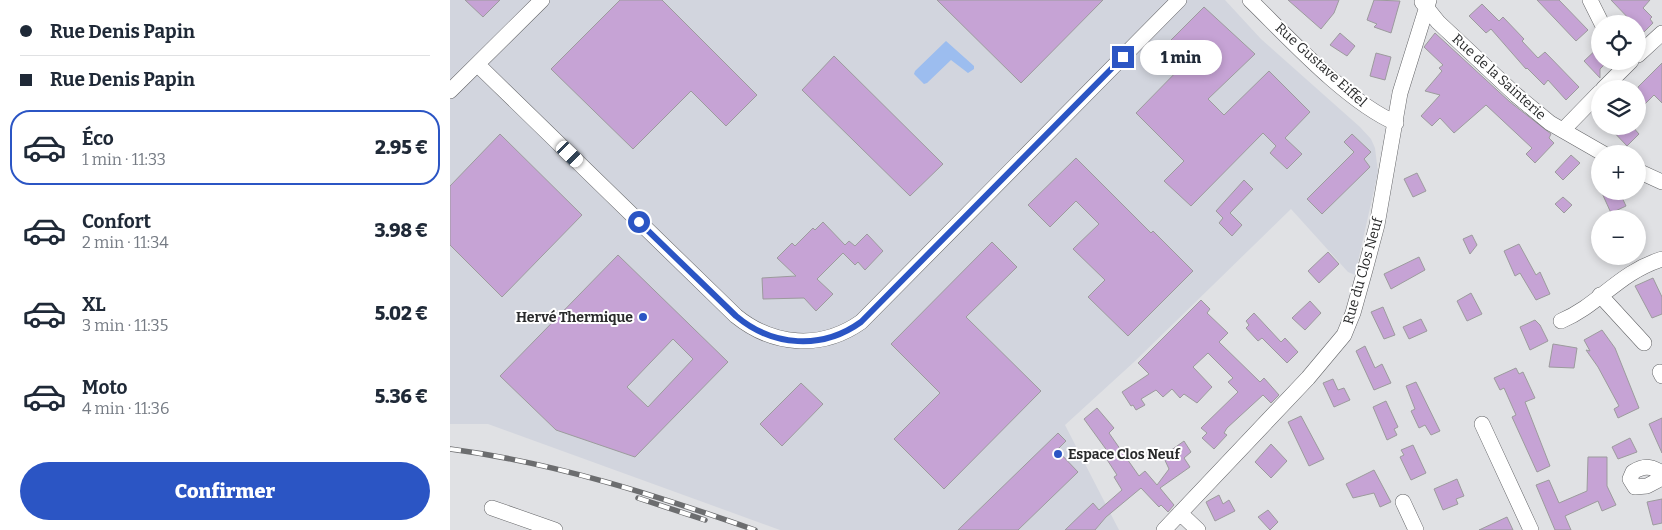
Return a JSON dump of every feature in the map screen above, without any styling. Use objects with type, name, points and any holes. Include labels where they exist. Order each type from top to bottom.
[{"type":"street","points":[[450,91],[542,0]]},
{"type":"street","points":[[478,65],[736,316],[751,327],[771,336],[802,342],[836,335],[861,322],[1179,0]]},
{"type":"street","name":"Rue Gustave Eiffel","points":[[1250,0],[1308,57],[1351,94],[1375,113],[1396,124]]},
{"type":"street","points":[[1590,0],[1598,15]]},
{"type":"street","name":"Rue du Clos Neuf","points":[[1164,530],[1308,378],[1344,335],[1353,313],[1377,225],[1400,94],[1425,2]]},
{"type":"street","name":"Rue de la Sainterie","points":[[1425,2],[1438,22],[1516,95],[1550,122],[1591,146]]},
{"type":"street","points":[[1646,48],[1662,34]]},
{"type":"street","points":[[1612,80],[1622,70]]},
{"type":"street","points":[[1563,130],[1591,101]]},
{"type":"street","points":[[1646,175],[1662,182]]},
{"type":"street","points":[[1561,321],[1574,315],[1628,274],[1662,259]]},
{"type":"street","points":[[1600,295],[1644,343]]},
{"type":"street","points":[[1482,424],[1531,530]]},
{"type":"street","points":[[1662,473],[1648,466],[1642,467],[1633,472],[1630,479],[1635,487],[1641,488],[1662,478]]},
{"type":"street","points":[[1403,502],[1416,530]]},
{"type":"street","points":[[492,508],[555,530]]},
{"type":"street","points":[[1180,513],[1198,530]]},
{"type":"shaded area","points":[[450,0],[1225,0],[1261,39],[1371,139],[1375,148],[1378,172],[1355,275],[1348,272],[1291,209],[1134,362],[1065,425],[1119,530],[780,530],[488,424],[450,424]]},
{"type":"water","points":[[946,41],[974,66],[974,69],[968,73],[951,60],[924,84],[914,74],[915,71]]},
{"type":"building","points":[[465,0],[500,0],[483,17]]},
{"type":"building","points":[[620,0],[662,0],[757,95],[726,126],[691,91],[633,149],[551,69]]},
{"type":"building","points":[[937,0],[1103,0],[1021,83]]},
{"type":"building","points":[[1288,0],[1339,0],[1334,13],[1321,29]]},
{"type":"building","points":[[1374,0],[1400,1],[1391,33],[1374,27],[1377,24],[1367,20]]},
{"type":"building","points":[[1537,0],[1559,0],[1588,30],[1576,41]]},
{"type":"building","points":[[1611,0],[1650,0],[1643,8],[1652,17],[1650,19],[1653,23],[1646,30],[1646,15],[1625,15]]},
{"type":"building","points":[[1482,4],[1499,21],[1503,17],[1524,39],[1522,41],[1538,58],[1545,52],[1579,87],[1566,100],[1548,80],[1544,85],[1526,69],[1491,29],[1486,33],[1469,16]]},
{"type":"building","points":[[1204,7],[1255,54],[1208,99],[1224,115],[1269,71],[1310,112],[1285,138],[1302,154],[1287,169],[1270,153],[1276,146],[1263,133],[1191,206],[1164,181],[1184,161],[1136,113],[1189,59],[1170,41]]},
{"type":"building","points":[[1340,33],[1355,46],[1347,56],[1330,45]]},
{"type":"building","points":[[1435,33],[1510,102],[1551,134],[1549,138],[1554,143],[1535,163],[1526,154],[1532,148],[1486,105],[1454,133],[1440,118],[1432,126],[1421,116],[1440,95],[1425,91],[1442,71],[1439,68],[1443,65],[1424,47]]},
{"type":"building","points":[[1376,53],[1391,57],[1385,80],[1370,76]]},
{"type":"building","points":[[1591,54],[1591,68],[1584,61]]},
{"type":"building","points":[[834,56],[943,164],[910,196],[802,90]]},
{"type":"building","points":[[1662,63],[1662,103],[1654,95],[1646,103],[1645,80]]},
{"type":"building","points":[[1592,70],[1600,70],[1600,78]]},
{"type":"building","points":[[500,134],[582,215],[502,297],[450,245],[450,186]]},
{"type":"building","points":[[1352,134],[1371,152],[1364,159],[1370,167],[1322,214],[1307,199],[1354,152],[1344,142]]},
{"type":"building","points":[[1617,135],[1638,135],[1628,145]]},
{"type":"building","points":[[1571,155],[1580,163],[1563,180],[1555,172]]},
{"type":"building","points":[[1076,158],[1151,233],[1153,231],[1193,271],[1128,336],[1088,297],[1105,280],[1073,249],[1099,224],[1076,201],[1050,227],[1028,205]]},
{"type":"building","points":[[1417,173],[1426,191],[1413,197],[1404,179]]},
{"type":"building","points":[[1244,180],[1253,189],[1230,213],[1242,225],[1232,236],[1219,223],[1223,218],[1216,211]]},
{"type":"building","points":[[1563,197],[1572,205],[1564,213],[1555,204]]},
{"type":"building","points":[[1605,200],[1623,200],[1626,206],[1617,210],[1610,210]]},
{"type":"building","points":[[823,222],[845,245],[849,241],[855,246],[867,234],[883,251],[865,270],[858,262],[855,265],[843,253],[817,279],[833,294],[816,311],[804,298],[763,299],[762,278],[796,276],[777,258],[792,243],[795,246],[813,228],[815,230]]},
{"type":"building","points":[[1472,235],[1477,245],[1470,254],[1463,239]]},
{"type":"building","points":[[992,242],[1017,267],[966,317],[1041,391],[944,489],[894,439],[940,393],[891,344]]},
{"type":"building","points":[[1519,244],[1536,275],[1540,272],[1550,294],[1536,300],[1520,273],[1515,276],[1504,251]]},
{"type":"building","points":[[1328,252],[1339,264],[1319,283],[1308,271]]},
{"type":"building","points":[[618,255],[728,362],[635,457],[556,430],[500,376]],"holes":[[[673,339],[693,359],[648,407],[627,387]]]},
{"type":"building","points":[[1419,257],[1425,270],[1391,289],[1384,274]]},
{"type":"building","points":[[1653,278],[1662,297],[1662,314],[1652,318],[1635,286]]},
{"type":"building","points":[[1471,293],[1482,314],[1467,321],[1457,301]]},
{"type":"building","points":[[1201,300],[1210,309],[1207,313],[1228,333],[1219,342],[1260,382],[1264,378],[1279,395],[1271,403],[1263,395],[1227,428],[1224,433],[1227,435],[1214,449],[1202,438],[1207,433],[1201,428],[1238,392],[1228,382],[1233,378],[1208,353],[1193,367],[1212,387],[1197,403],[1184,394],[1180,398],[1172,389],[1163,397],[1156,390],[1141,399],[1145,405],[1136,410],[1122,392],[1149,374],[1138,363]]},
{"type":"building","points":[[1310,301],[1321,313],[1305,330],[1292,318]]},
{"type":"building","points":[[1383,307],[1395,335],[1384,339],[1371,312]]},
{"type":"building","points":[[1254,313],[1281,342],[1285,338],[1298,352],[1287,363],[1262,338],[1258,341],[1246,328],[1249,325],[1246,321]]},
{"type":"building","points":[[1421,319],[1427,331],[1409,339],[1403,327]]},
{"type":"building","points":[[1535,320],[1540,325],[1548,341],[1530,350],[1520,327]]},
{"type":"building","points":[[1602,330],[1615,348],[1639,408],[1618,418],[1614,409],[1619,406],[1598,367],[1586,350],[1590,351],[1584,340]]},
{"type":"building","points":[[1553,344],[1577,348],[1574,368],[1549,367]]},
{"type":"building","points":[[1365,346],[1375,368],[1382,364],[1391,383],[1374,390],[1356,351]]},
{"type":"building","points":[[1516,368],[1519,374],[1523,372],[1535,398],[1525,402],[1550,466],[1537,472],[1512,417],[1516,415],[1504,388],[1500,390],[1494,378]]},
{"type":"building","points":[[1333,379],[1338,390],[1344,388],[1350,400],[1334,407],[1323,383]]},
{"type":"building","points":[[1416,382],[1440,431],[1431,435],[1425,425],[1419,428],[1411,411],[1415,409],[1406,386]]},
{"type":"building","points":[[801,383],[823,404],[782,446],[760,424]]},
{"type":"building","points":[[1386,401],[1398,427],[1394,429],[1397,435],[1387,440],[1373,407]]},
{"type":"building","points":[[1097,408],[1114,428],[1109,433],[1139,476],[1145,471],[1157,485],[1169,469],[1163,456],[1184,441],[1191,452],[1184,458],[1190,467],[1160,488],[1174,505],[1168,512],[1161,505],[1159,507],[1141,488],[1106,517],[1095,530],[1065,530],[1093,503],[1099,510],[1122,490],[1114,477],[1117,475],[1104,455],[1108,452],[1084,419]]},
{"type":"building","points":[[1301,416],[1324,459],[1309,466],[1288,422]]},
{"type":"building","points":[[1662,418],[1662,453],[1649,424]]},
{"type":"building","name":"Espace Clos Neuf","points":[[1058,433],[1066,441],[1057,450],[1078,472],[1018,530],[958,530]]},
{"type":"building","points":[[1630,438],[1637,452],[1618,459],[1612,447]]},
{"type":"building","points":[[1271,444],[1287,461],[1271,478],[1255,462]]},
{"type":"building","points":[[1413,445],[1426,473],[1411,480],[1400,457],[1404,455],[1401,450]]},
{"type":"building","points":[[1588,457],[1607,457],[1607,486],[1616,505],[1602,511],[1598,501],[1565,516],[1571,530],[1555,530],[1536,485],[1549,480],[1559,503],[1587,491]]},
{"type":"building","points":[[1374,470],[1391,502],[1380,507],[1374,493],[1353,498],[1346,484]]},
{"type":"building","points":[[1457,479],[1464,496],[1456,499],[1458,504],[1443,510],[1434,489]]},
{"type":"building","points":[[1219,495],[1223,504],[1229,500],[1235,511],[1215,521],[1206,502]]},
{"type":"building","points":[[1662,499],[1662,523],[1653,525],[1647,502]]},
{"type":"building","points":[[1268,510],[1278,522],[1270,530],[1258,517]]},
{"type":"building","points":[[1507,517],[1513,530],[1479,530]]},
{"type":"railway","points":[[450,449],[528,463],[605,482],[755,530]]},
{"type":"railway","points":[[638,498],[705,520]]},
{"type":"place","name":"Hervé Thermique","points":[[643,317]]},
{"type":"place","name":"Espace Clos Neuf","points":[[1058,454]]},
{"type":"route","points":[[639,222],[736,316],[751,327],[760,332],[786,340],[817,341],[830,337],[861,322],[1123,57]]}]
